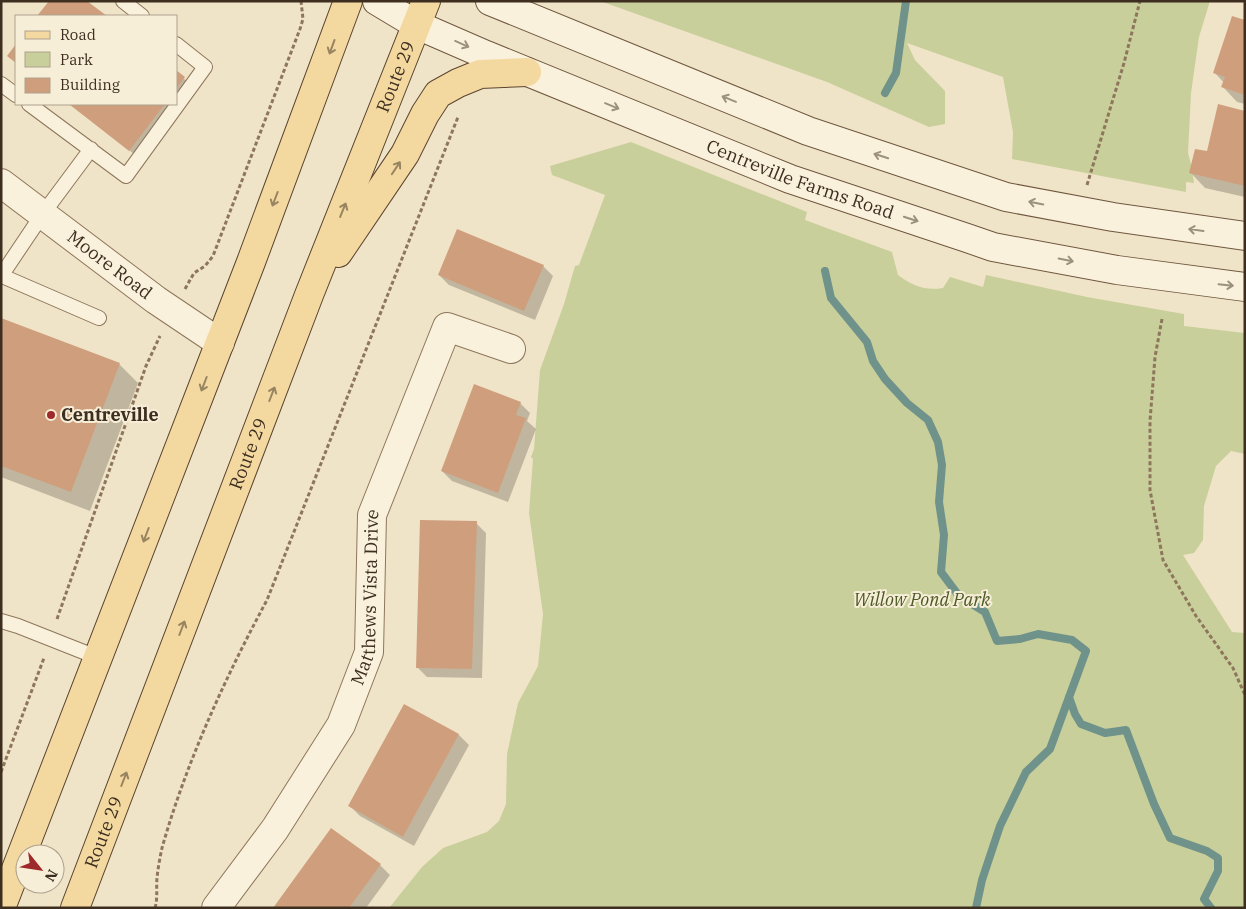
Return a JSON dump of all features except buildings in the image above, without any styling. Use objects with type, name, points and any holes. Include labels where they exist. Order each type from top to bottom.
[{"type":"main road","points":[[1,908],[220,343],[330,54],[348,1]]},
{"type":"main road","name":"Route 29","points":[[75,908],[310,295],[422,13]]},
{"type":"main road","points":[[310,295],[405,154],[424,114],[438,94],[480,74],[527,72]]},
{"type":"street","name":"Centreville Farms Road","points":[[377,1],[422,13],[527,72],[790,179],[993,247],[1117,270],[1245,287]]},
{"type":"street","points":[[490,1],[808,132],[1006,197],[1113,217],[1245,236]]},
{"type":"street","name":"Moore Road","points":[[1,183],[173,312],[220,343]]},
{"type":"street","name":"Matthews Vista Drive","points":[[216,908],[275,829],[341,726],[368,652],[372,515],[447,327],[511,349]]},
{"type":"lane","points":[[124,1],[141,15]]},
{"type":"lane","points":[[178,46],[205,67],[178,104]]},
{"type":"lane","points":[[1,84],[15,93]]},
{"type":"lane","points":[[30,105],[126,176],[177,105]]},
{"type":"lane","points":[[92,149],[42,214],[1,276],[98,318]]},
{"type":"lane","points":[[1,621],[99,658]]},
{"type":"path","points":[[1,772],[154,345],[194,274],[205,266],[212,256],[300,29],[303,19],[301,1]]},
{"type":"path","points":[[1086,186],[1124,62],[1140,1]]},
{"type":"path","points":[[155,908],[157,877],[162,850],[170,821],[194,756],[222,688],[267,600],[460,112]]},
{"type":"path","points":[[1162,319],[1155,357],[1150,422],[1150,490],[1163,560],[1196,616],[1233,668],[1245,695]]},
{"type":"green space","points":[[600,1],[1210,1],[1199,37],[1191,93],[1188,153],[1194,183],[1186,182],[1186,192],[1012,159],[1013,132],[1003,77],[907,43],[915,60],[945,91],[945,124],[929,127],[827,82]]},
{"type":"green space","name":"Willow Pond Park","points":[[631,142],[807,212],[805,220],[892,252],[898,275],[919,287],[930,289],[943,288],[950,277],[983,287],[986,275],[1087,297],[1184,314],[1184,326],[1245,333],[1245,454],[1231,451],[1216,466],[1204,506],[1203,540],[1194,553],[1183,555],[1232,632],[1245,633],[1245,908],[389,908],[422,867],[443,848],[487,832],[499,821],[506,804],[507,754],[518,703],[538,666],[543,614],[529,513],[533,459],[531,457],[534,449],[540,370],[564,304],[575,266],[579,265],[605,195],[552,175],[550,166]]},
{"type":"waterway","points":[[885,93],[896,73],[906,1]]},
{"type":"waterway","points":[[825,271],[831,298],[867,342],[873,361],[885,379],[907,403],[928,420],[938,442],[942,465],[939,502],[944,535],[941,572],[959,596],[985,612],[997,641],[1020,639],[1038,634],[1072,640],[1086,651],[1050,749],[1026,772],[1000,826],[982,880],[976,908]]},
{"type":"waterway","points":[[1069,697],[1081,724],[1105,733],[1126,730],[1154,804],[1170,838],[1207,851],[1218,858],[1218,871],[1204,899],[1211,908]]},
{"type":"place","name":"Centreville","points":[[51,415]]}]
